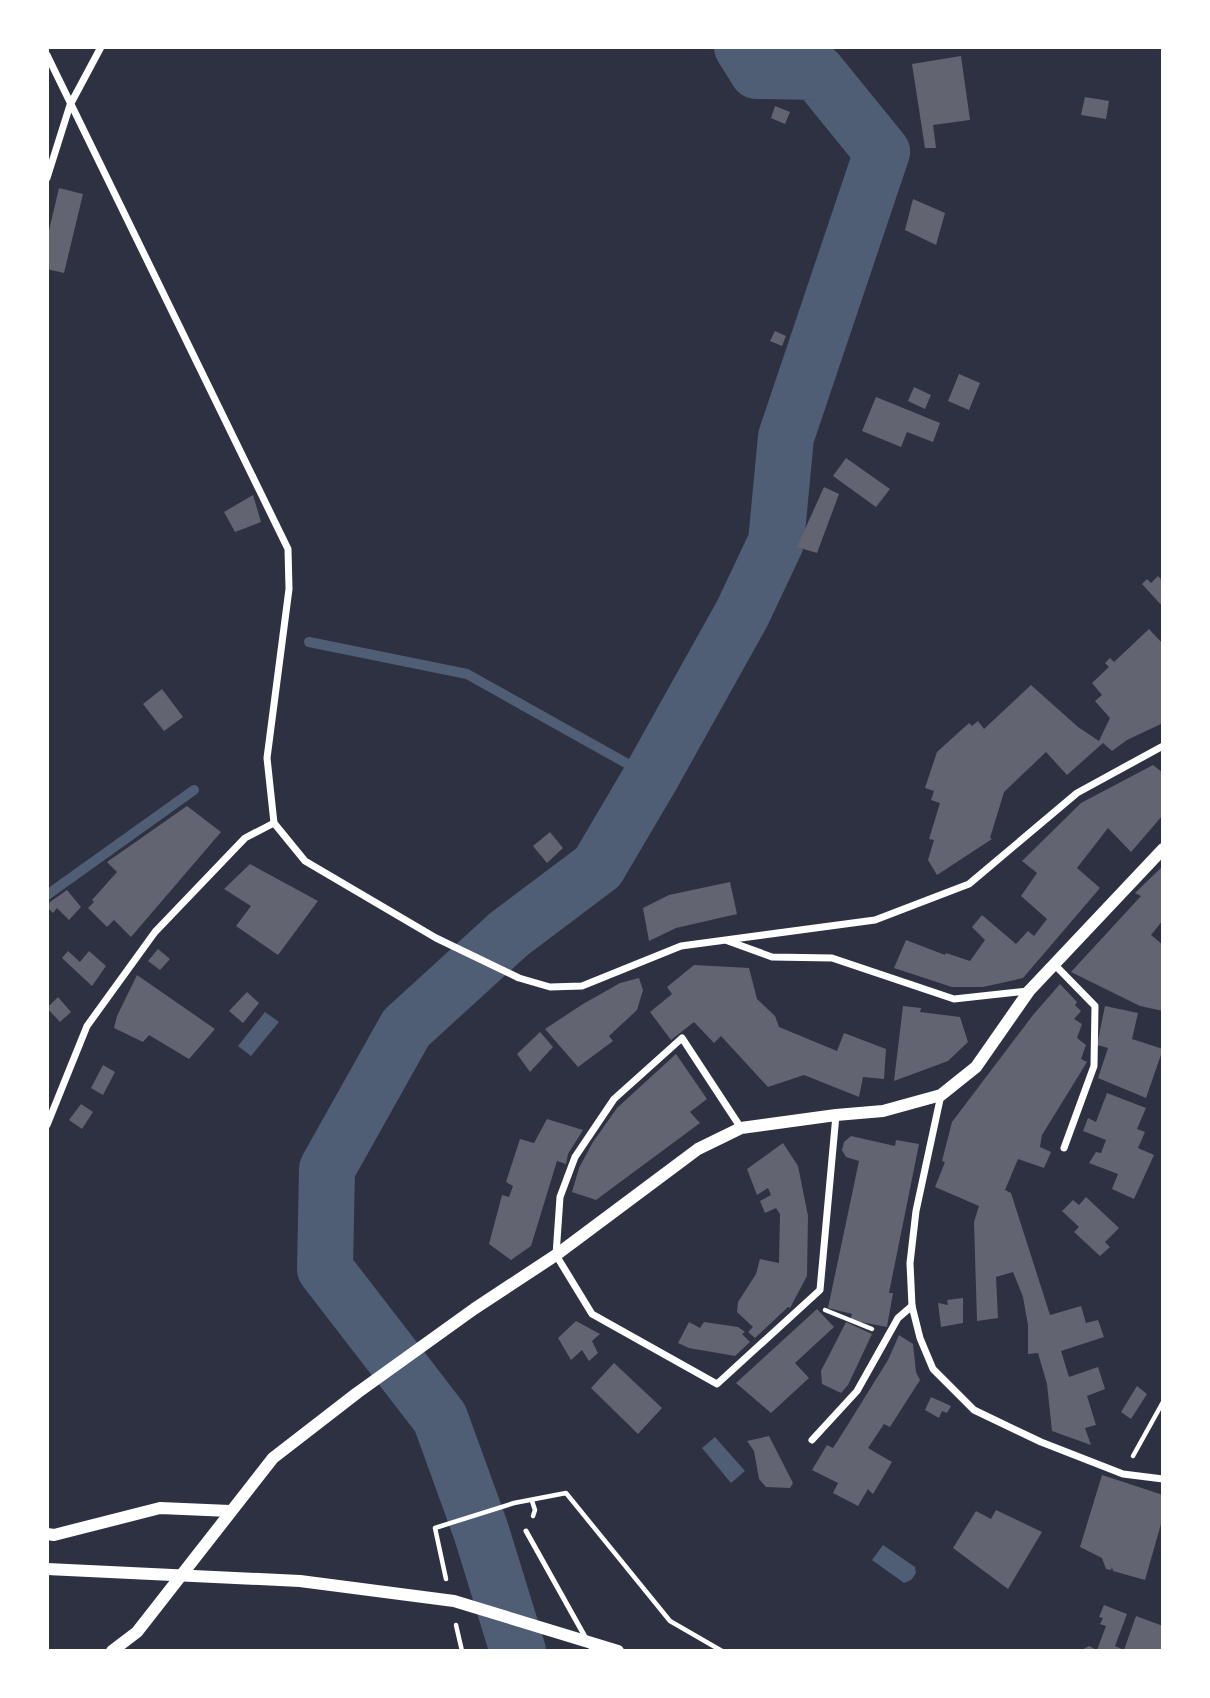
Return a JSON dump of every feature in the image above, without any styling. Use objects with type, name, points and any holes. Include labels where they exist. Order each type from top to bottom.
[{"type":"street","points":[[47,178],[70,106],[102,47]]},
{"type":"street","points":[[47,55],[288,549],[289,589],[267,758],[274,823],[305,861],[436,938],[519,978],[550,987],[582,986],[681,946],[875,920],[969,884],[1077,793],[1163,746]]},
{"type":"street","points":[[47,1125],[87,1026],[155,932],[246,838],[274,823]]},
{"type":"street","points":[[112,1651],[137,1632],[273,1458],[357,1393],[533,1268],[556,1255],[698,1149],[741,1128],[883,1111],[941,1094],[976,1067],[1029,991],[1163,849]]},
{"type":"street","points":[[727,941],[772,957],[832,958],[954,999],[1029,991]]},
{"type":"street","points":[[1054,964],[1095,1006],[1094,1066],[1064,1148]]},
{"type":"street","points":[[741,1128],[682,1038],[614,1099],[575,1157],[560,1197],[556,1255],[592,1314],[717,1384],[820,1290],[835,1115]]},
{"type":"street","points":[[941,1094],[916,1211],[910,1263],[912,1306],[920,1338],[933,1369],[974,1410],[1041,1442],[1123,1474],[1163,1479]]},
{"type":"street","points":[[812,1440],[857,1391],[898,1318],[912,1306]]},
{"type":"street","points":[[47,1534],[54,1535],[160,1508],[230,1511]]},
{"type":"street","points":[[47,1569],[300,1581],[454,1601],[618,1651]]},
{"type":"lane","points":[[526,1531],[593,1651]]},
{"type":"path","points":[[1123,1474],[1163,1402]]},
{"type":"path","points":[[435,1528],[514,1503],[566,1493],[670,1621],[722,1651]]},
{"type":"path","points":[[532,1500],[535,1510]]},
{"type":"water","points":[[265,1012],[279,1022],[251,1056],[238,1046]]},
{"type":"water","points":[[715,1437],[745,1471],[731,1483],[702,1448]]},
{"type":"water","points":[[883,1545],[915,1567],[916,1573],[911,1580],[904,1583],[872,1560]]},
{"type":"building","points":[[961,56],[970,120],[933,125],[936,148],[925,148],[912,64]]},
{"type":"building","points":[[1085,97],[1109,101],[1106,119],[1081,115]]},
{"type":"building","points":[[775,106],[790,112],[785,124],[771,118]]},
{"type":"building","points":[[59,188],[83,194],[64,273],[47,269],[47,239]]},
{"type":"building","points":[[913,199],[945,213],[936,245],[905,230]]},
{"type":"building","points":[[775,331],[786,336],[782,346],[770,341]]},
{"type":"building","points":[[959,374],[980,383],[969,410],[948,401]]},
{"type":"building","points":[[914,387],[931,395],[925,409],[908,401]]},
{"type":"building","points":[[876,397],[940,423],[933,442],[907,432],[901,447],[862,431]]},
{"type":"building","points":[[846,458],[890,489],[876,507],[833,476]]},
{"type":"building","points":[[824,487],[839,494],[817,553],[797,547]]},
{"type":"building","points":[[253,495],[261,522],[235,532],[224,512]]},
{"type":"building","points":[[1158,576],[1163,581],[1163,607],[1142,584],[1147,579],[1151,583]]},
{"type":"building","points":[[1149,629],[1163,644],[1163,723],[1127,740],[1112,751],[1103,743],[1067,775],[1046,752],[1004,792],[990,838],[992,839],[937,875],[928,860],[934,840],[929,839],[940,803],[931,800],[934,791],[925,788],[937,752],[969,723],[972,726],[978,721],[984,729],[1031,685],[1078,727],[1099,741],[1110,718],[1095,701],[1102,695],[1092,683],[1109,667],[1105,663],[1110,658],[1114,662]]},
{"type":"building","points":[[162,689],[183,717],[164,731],[143,704]]},
{"type":"building","points":[[1153,765],[1163,773],[1163,815],[1131,852],[1108,828],[1077,868],[1100,888],[1023,978],[983,987],[952,987],[894,968],[906,940],[970,961],[985,940],[972,927],[982,915],[1016,944],[1028,931],[1034,936],[1047,919],[1021,896],[1037,873],[1022,861],[1081,803]]},
{"type":"building","points":[[187,806],[221,832],[131,937],[114,920],[107,927],[88,908],[117,872],[107,862]]},
{"type":"building","points":[[550,832],[563,848],[547,863],[533,846]]},
{"type":"building","points":[[250,864],[318,901],[278,955],[236,926],[251,906],[224,889]]},
{"type":"building","points":[[1163,866],[1163,920],[1151,935],[1163,945],[1163,1011],[1140,1006],[1071,972],[1141,896],[1135,893]]},
{"type":"building","points":[[730,882],[737,914],[676,928],[649,941],[643,908],[669,895]]},
{"type":"building","points":[[67,890],[81,907],[69,920],[57,908],[53,913],[47,907]]},
{"type":"building","points":[[158,949],[170,959],[160,970],[148,961]]},
{"type":"building","points":[[68,951],[80,962],[89,951],[106,966],[92,986],[62,958]]},
{"type":"building","points":[[694,965],[749,968],[757,999],[775,1016],[779,1027],[837,1051],[844,1033],[886,1049],[884,1079],[863,1077],[859,1097],[804,1075],[768,1087],[721,1036],[714,1043],[694,1022],[671,1040],[650,1012],[672,994],[667,987]]},
{"type":"building","points":[[137,975],[215,1029],[189,1059],[149,1035],[143,1042],[114,1028]]},
{"type":"building","points":[[639,978],[643,990],[637,1010],[609,1036],[613,1041],[578,1067],[545,1029],[620,983]]},
{"type":"building","points":[[1060,984],[1077,1002],[1075,1005],[1081,1011],[1074,1019],[1082,1024],[1077,1038],[1086,1045],[1081,1059],[1087,1062],[1042,1135],[1040,1147],[1051,1152],[1044,1168],[1018,1159],[1005,1190],[1011,1193],[1050,1315],[1081,1306],[1086,1323],[1098,1320],[1104,1337],[1061,1351],[1069,1377],[1098,1367],[1105,1389],[1087,1396],[1096,1425],[1085,1428],[1091,1445],[1052,1431],[1047,1384],[1038,1353],[1028,1354],[1028,1325],[1023,1297],[1013,1272],[996,1277],[998,1318],[977,1321],[974,1222],[979,1206],[935,1187],[945,1162],[942,1161],[952,1122],[1033,1015]]},
{"type":"building","points":[[247,992],[259,1003],[243,1023],[229,1011]]},
{"type":"building","points":[[58,997],[71,1012],[60,1022],[47,1008]]},
{"type":"building","points":[[903,1006],[921,1008],[920,1012],[960,1017],[968,1042],[948,1061],[894,1081]]},
{"type":"building","points":[[1105,1006],[1138,1013],[1132,1039],[1163,1049],[1146,1098],[1098,1078],[1108,1048],[1097,1045]]},
{"type":"building","points":[[540,1032],[553,1047],[530,1072],[517,1054]]},
{"type":"building","points":[[676,1054],[707,1099],[690,1112],[700,1123],[596,1200],[572,1192],[579,1168],[617,1108]]},
{"type":"building","points":[[103,1065],[115,1072],[103,1095],[91,1088]]},
{"type":"building","points":[[1107,1093],[1146,1108],[1137,1129],[1145,1132],[1138,1148],[1154,1155],[1134,1199],[1112,1189],[1118,1174],[1089,1163],[1096,1152],[1101,1153],[1106,1140],[1083,1131],[1088,1118],[1096,1122]]},
{"type":"building","points":[[81,1104],[93,1112],[82,1129],[69,1120]]},
{"type":"building","points":[[547,1119],[583,1130],[568,1154],[566,1164],[557,1161],[531,1246],[511,1260],[489,1244],[502,1195],[509,1197],[513,1186],[506,1182],[520,1139],[534,1143]]},
{"type":"building","points":[[851,1136],[895,1146],[896,1140],[919,1144],[889,1293],[893,1293],[887,1327],[850,1320],[852,1314],[828,1308],[859,1161],[846,1157],[842,1150],[844,1142]]},
{"type":"building","points":[[783,1143],[798,1166],[808,1216],[807,1276],[790,1308],[755,1338],[748,1332],[753,1327],[737,1312],[738,1302],[756,1274],[760,1259],[779,1263],[780,1214],[776,1208],[765,1213],[760,1201],[771,1195],[768,1188],[757,1195],[747,1169]]},
{"type":"building","points":[[1086,1197],[1119,1228],[1105,1242],[1110,1247],[1100,1256],[1074,1232],[1079,1227],[1062,1211],[1073,1200],[1079,1205]]},
{"type":"building","points":[[963,1298],[963,1323],[941,1327],[938,1303],[948,1305],[947,1300]]},
{"type":"building","points":[[817,1309],[834,1327],[795,1363],[809,1378],[771,1413],[736,1383]]},
{"type":"building","points":[[576,1321],[600,1334],[592,1341],[598,1353],[589,1361],[582,1350],[571,1360],[558,1338]]},
{"type":"building","points":[[689,1322],[700,1328],[704,1322],[738,1327],[745,1332],[742,1334],[750,1342],[735,1356],[689,1348],[678,1343]]},
{"type":"building","points":[[846,1322],[872,1334],[848,1385],[841,1393],[822,1384],[821,1371]]},
{"type":"building","points":[[899,1335],[913,1344],[916,1372],[920,1380],[890,1427],[884,1424],[868,1448],[892,1462],[873,1494],[868,1489],[858,1506],[833,1493],[838,1483],[812,1470],[827,1445],[833,1448],[888,1360]]},
{"type":"building","points":[[614,1363],[662,1408],[638,1434],[591,1388]]},
{"type":"building","points":[[1137,1386],[1147,1394],[1131,1419],[1121,1412]]},
{"type":"building","points":[[931,1397],[951,1406],[947,1413],[942,1411],[939,1418],[925,1410]]},
{"type":"building","points":[[769,1436],[793,1483],[790,1488],[766,1487],[759,1479],[754,1451],[747,1441]]},
{"type":"building","points":[[1102,1475],[1163,1495],[1163,1517],[1145,1580],[1113,1571],[1112,1567],[1111,1570],[1106,1569],[1102,1558],[1080,1547]]},
{"type":"building","points":[[996,1510],[1042,1532],[1008,1589],[953,1548],[976,1511],[991,1519]]},
{"type":"building","points":[[1104,1605],[1127,1614],[1115,1646],[1124,1650],[1136,1616],[1163,1626],[1163,1651],[1080,1651],[1089,1646],[1097,1650],[1106,1626],[1100,1624],[1103,1618],[1099,1617]]},
{"type":"waterway","points":[[518,1651],[481,1531],[440,1418],[325,1269],[327,1169],[406,1028],[509,934],[598,867],[742,614],[776,542],[786,437],[882,152],[817,72],[757,71],[742,47]]},
{"type":"waterway","points":[[309,642],[467,674],[651,777]]},
{"type":"waterway","points":[[47,895],[194,790]]}]
